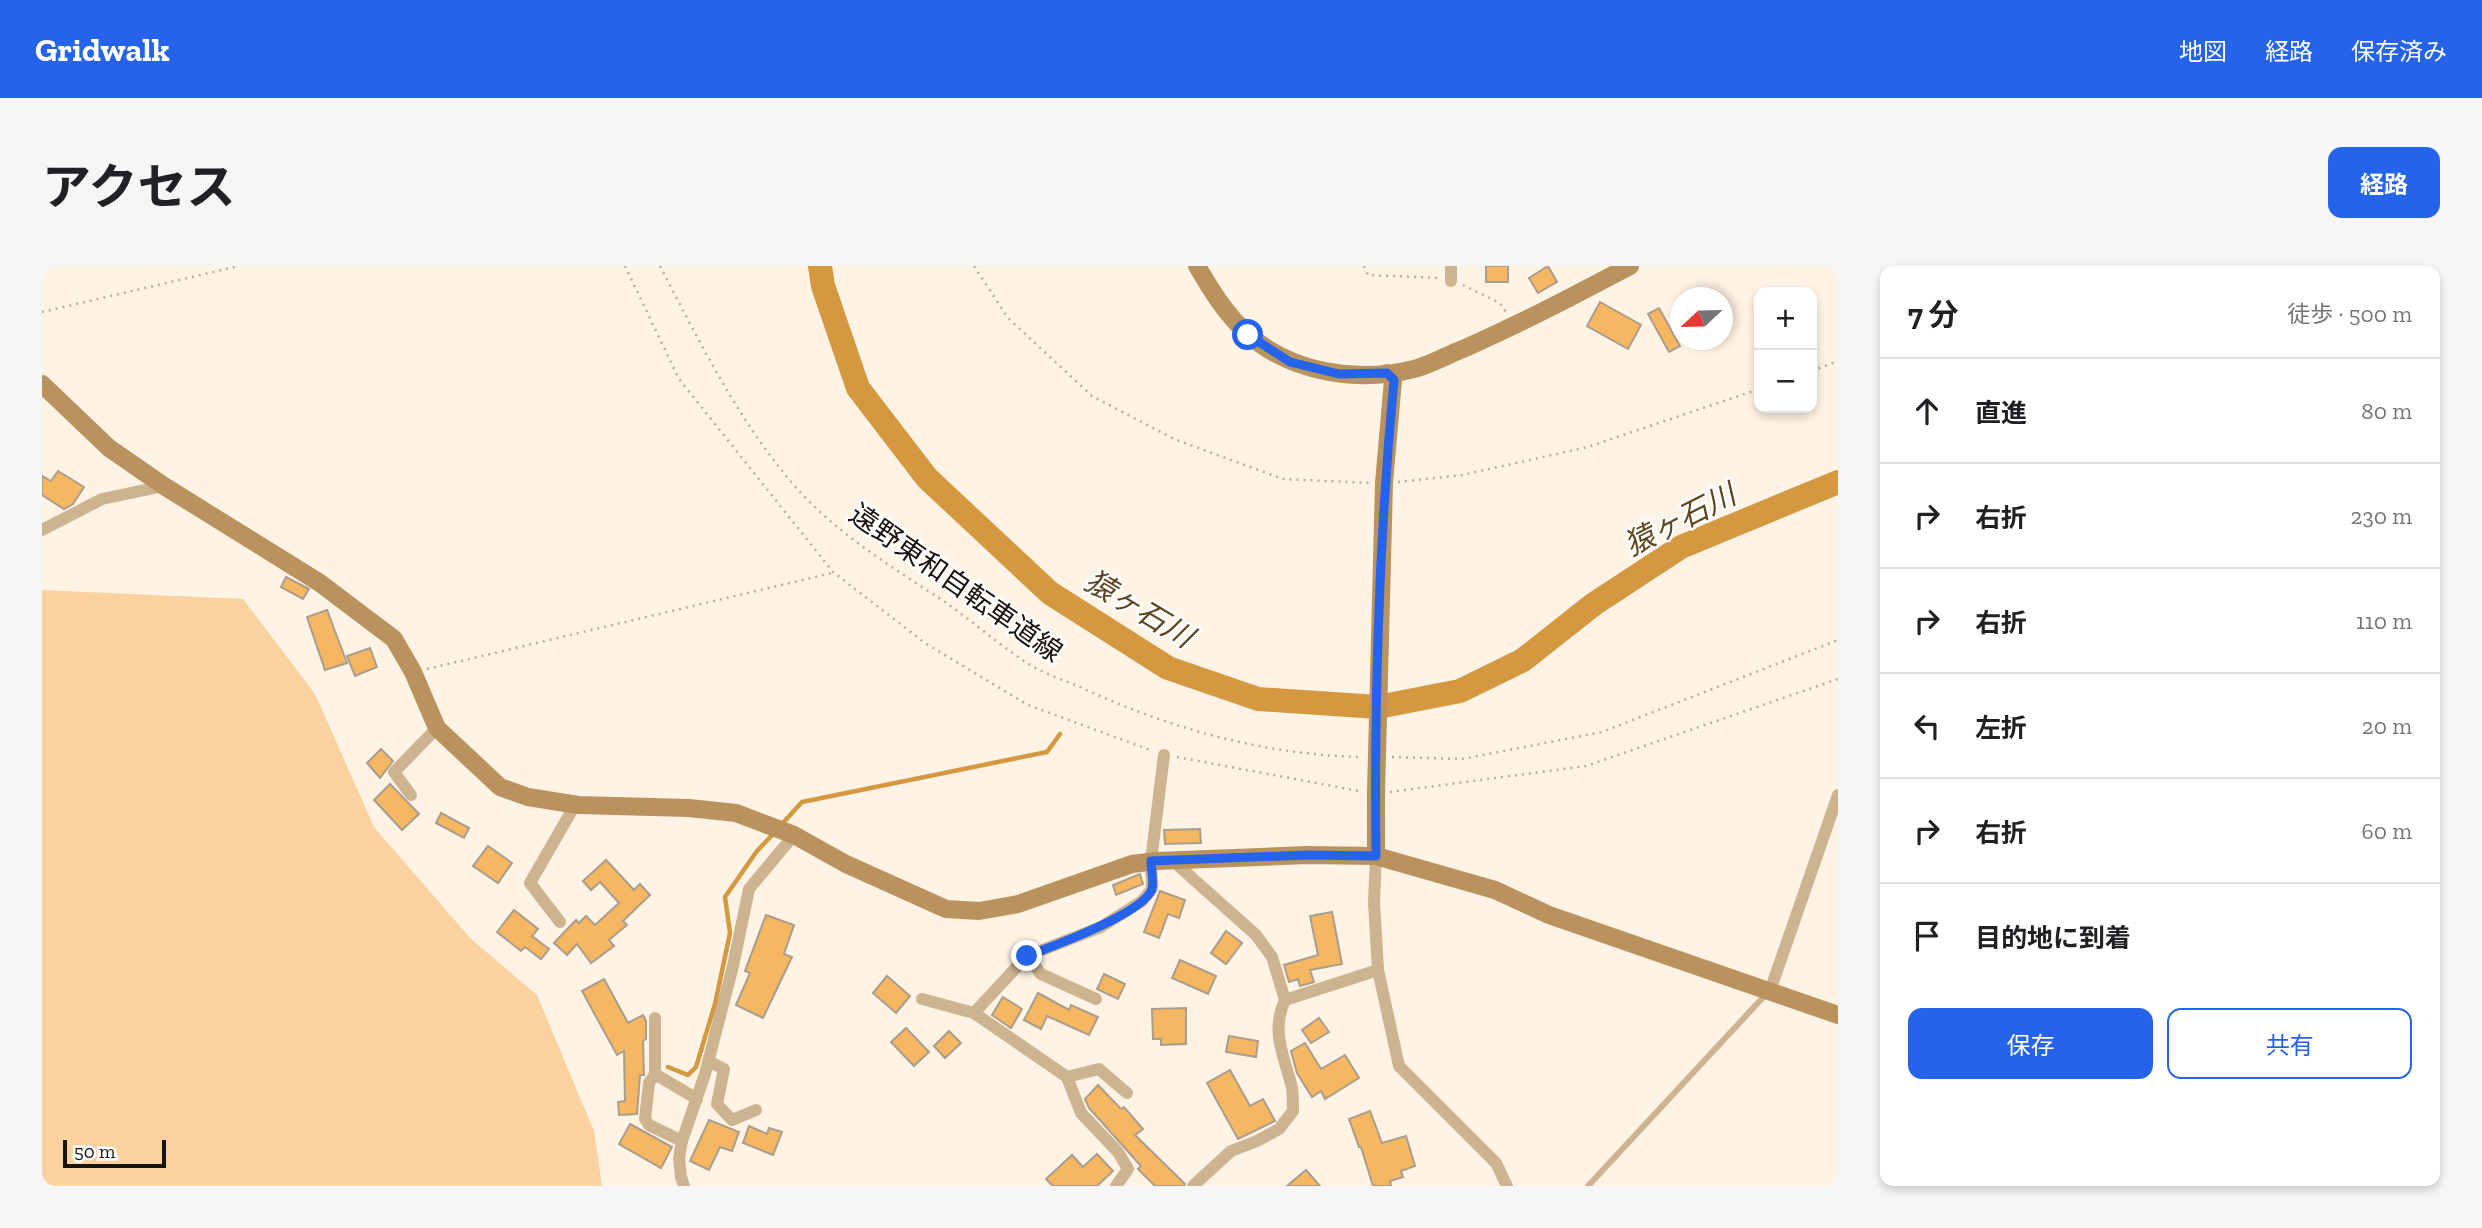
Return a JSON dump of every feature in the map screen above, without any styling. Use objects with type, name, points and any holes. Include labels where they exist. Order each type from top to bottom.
[{"type":"street","points":[[1197,266],[1224,308],[1248,335],[1290,362],[1339,374],[1387,373],[1415,369],[1516,326],[1630,266]]},
{"type":"street","points":[[1451,266],[1451,281]]},
{"type":"street","points":[[1387,373],[1394,380],[1384,483],[1374,902],[1378,970],[1399,1066],[1496,1163],[1507,1186]]},
{"type":"street","points":[[42,384],[109,448],[164,486],[320,583],[394,639],[413,672],[437,728],[500,787],[528,797],[575,804],[689,808],[736,813],[794,835],[846,864],[946,909],[979,911],[1018,904],[1132,864],[1151,861],[1307,855],[1376,856],[1495,890],[1549,915],[1838,1015]]},
{"type":"street","points":[[42,530],[102,499],[164,486]]},
{"type":"street","points":[[411,795],[394,772],[437,728]]},
{"type":"street","points":[[974,1013],[1027,956],[1101,927],[1142,901],[1152,889],[1151,861],[1164,755]]},
{"type":"street","points":[[1770,991],[1838,795]]},
{"type":"street","points":[[560,922],[530,883],[575,804]]},
{"type":"street","points":[[684,1186],[679,1157],[682,1141],[708,1061],[733,966],[749,889],[794,835]]},
{"type":"street","points":[[1172,860],[1256,936],[1272,957],[1285,1000],[1279,1038],[1292,1089],[1293,1111],[1279,1129],[1231,1152],[1193,1186]]},
{"type":"street","points":[[1027,956],[1041,974],[1096,999]]},
{"type":"street","points":[[1285,1000],[1378,970]]},
{"type":"street","points":[[922,999],[974,1013],[1067,1077],[1081,1113],[1118,1152],[1128,1169],[1116,1186]]},
{"type":"street","points":[[655,1018],[655,1073],[649,1083],[646,1119],[649,1125],[682,1141]]},
{"type":"street","points":[[708,1061],[724,1069],[717,1104],[732,1120],[756,1110]]},
{"type":"street","points":[[1067,1077],[1099,1069],[1127,1093]]},
{"type":"street","points":[[655,1073],[697,1099]]},
{"type":"lane","points":[[1588,1186],[1770,991]]},
{"type":"path","points":[[42,312],[239,266]]},
{"type":"path","points":[[625,266],[679,379],[833,572],[925,643],[1028,705],[1164,755],[1376,793],[1586,765],[1838,679]]},
{"type":"path","name":"遠野東和自転車道線","points":[[660,266],[696,336],[743,417],[793,484],[864,548],[973,621],[1029,664],[1120,705],[1211,736],[1322,756],[1360,757]]},
{"type":"path","points":[[974,266],[1008,318],[1092,396],[1174,439],[1283,478],[1384,483],[1462,475],[1588,447],[1754,391]]},
{"type":"path","points":[[1817,369],[1838,361]]},
{"type":"path","points":[[413,672],[833,572]]},
{"type":"path","points":[[1386,757],[1462,759],[1602,732],[1838,640]]},
{"type":"shaded area","points":[[42,590],[243,599],[315,694],[374,827],[471,939],[537,995],[594,1131],[602,1186],[42,1186]]},
{"type":"building","points":[[1486,266],[1508,266],[1508,282],[1486,282]]},
{"type":"building","points":[[1548,266],[1557,282],[1538,293],[1529,278]]},
{"type":"building","points":[[1600,302],[1641,325],[1628,349],[1587,326]]},
{"type":"building","points":[[1659,308],[1670,328],[1670,350],[1673,350],[1669,352],[1648,314]]},
{"type":"building","points":[[58,471],[84,487],[73,504],[64,509],[42,495],[42,476],[51,481]]},
{"type":"building","points":[[286,577],[309,589],[303,599],[281,587]]},
{"type":"building","points":[[327,610],[347,663],[325,670],[307,617]]},
{"type":"building","points":[[370,648],[377,667],[355,676],[347,656]]},
{"type":"building","points":[[381,749],[393,761],[380,778],[367,763]]},
{"type":"building","points":[[390,784],[419,814],[402,830],[374,800]]},
{"type":"building","points":[[441,813],[469,828],[464,838],[436,823]]},
{"type":"building","points":[[1200,829],[1201,843],[1165,844],[1164,830]]},
{"type":"building","points":[[488,846],[512,863],[498,883],[473,866]]},
{"type":"building","points":[[606,860],[634,890],[640,884],[650,895],[623,921],[627,925],[609,940],[614,946],[591,963],[577,944],[567,955],[554,943],[576,920],[579,923],[586,916],[595,925],[619,903],[600,882],[591,890],[583,881]]},
{"type":"building","points":[[1140,874],[1143,884],[1116,895],[1113,885]]},
{"type":"building","points":[[1160,891],[1185,900],[1179,918],[1168,914],[1159,938],[1144,932]]},
{"type":"building","points":[[514,910],[538,929],[532,936],[549,949],[541,959],[525,947],[521,951],[497,932]]},
{"type":"building","points":[[1332,912],[1342,964],[1310,970],[1314,982],[1300,986],[1298,979],[1289,982],[1284,965],[1318,955],[1310,916]]},
{"type":"building","points":[[766,915],[794,925],[784,954],[792,957],[763,1018],[736,1005],[750,973],[745,971]]},
{"type":"building","points":[[1226,931],[1242,943],[1226,964],[1211,953]]},
{"type":"building","points":[[1180,960],[1216,976],[1208,994],[1172,978]]},
{"type":"building","points":[[1104,974],[1125,984],[1118,999],[1097,989]]},
{"type":"building","points":[[887,976],[910,996],[896,1013],[873,993]]},
{"type":"building","points":[[604,979],[628,1023],[643,1015],[646,1021],[646,1039],[643,1041],[644,1075],[640,1075],[637,1114],[619,1115],[618,1102],[625,1101],[624,1051],[617,1055],[582,991]]},
{"type":"building","points":[[1038,993],[1069,1010],[1071,1005],[1098,1017],[1089,1035],[1047,1016],[1041,1029],[1024,1020]]},
{"type":"building","points":[[1003,997],[1022,1009],[1011,1028],[992,1015]]},
{"type":"building","points":[[1186,1008],[1186,1044],[1161,1045],[1161,1039],[1153,1039],[1152,1009]]},
{"type":"building","points":[[1319,1018],[1329,1032],[1311,1043],[1302,1030]]},
{"type":"building","points":[[906,1028],[929,1052],[914,1066],[891,1042]]},
{"type":"building","points":[[949,1031],[961,1043],[945,1058],[934,1046]]},
{"type":"building","points":[[1229,1036],[1258,1041],[1256,1057],[1226,1052]]},
{"type":"building","points":[[1305,1043],[1321,1069],[1345,1055],[1359,1078],[1325,1099],[1321,1091],[1312,1097],[1297,1073],[1291,1051]]},
{"type":"building","points":[[1230,1070],[1250,1106],[1263,1099],[1275,1121],[1238,1139],[1207,1083]]},
{"type":"building","points":[[1098,1085],[1121,1109],[1124,1107],[1143,1129],[1135,1135],[1185,1184],[1184,1186],[1155,1186],[1138,1169],[1141,1166],[1089,1108],[1085,1099]]},
{"type":"building","points":[[1370,1111],[1382,1143],[1406,1136],[1415,1166],[1401,1171],[1403,1177],[1390,1181],[1391,1186],[1373,1186],[1349,1119]]},
{"type":"building","points":[[709,1120],[739,1132],[732,1151],[720,1147],[709,1170],[690,1161]]},
{"type":"building","points":[[630,1124],[672,1147],[661,1168],[619,1144]]},
{"type":"building","points":[[749,1126],[767,1134],[769,1128],[782,1132],[773,1155],[743,1143]]},
{"type":"building","points":[[1097,1154],[1113,1171],[1097,1186],[1053,1186],[1046,1179],[1072,1155],[1083,1167]]},
{"type":"building","points":[[1306,1170],[1320,1186],[1287,1186]]},
{"type":"waterway","name":"猿ヶ石川","points":[[820,266],[823,286],[858,388],[927,478],[1050,593],[1168,668],[1258,699],[1378,707],[1460,691],[1523,660],[1594,604],[1681,547],[1838,482]]},
{"type":"waterway","points":[[781,825],[802,802],[1047,752],[1060,734]]},
{"type":"waterway","points":[[668,1067],[688,1075],[696,1067],[715,1004],[730,933],[725,897],[757,851],[775,832]]},
{"type":"route","points":[[1027,956],[1101,927],[1142,901],[1152,889],[1151,861],[1307,855],[1376,856],[1384,483],[1394,380],[1387,373],[1339,374],[1290,362],[1248,335]]}]
